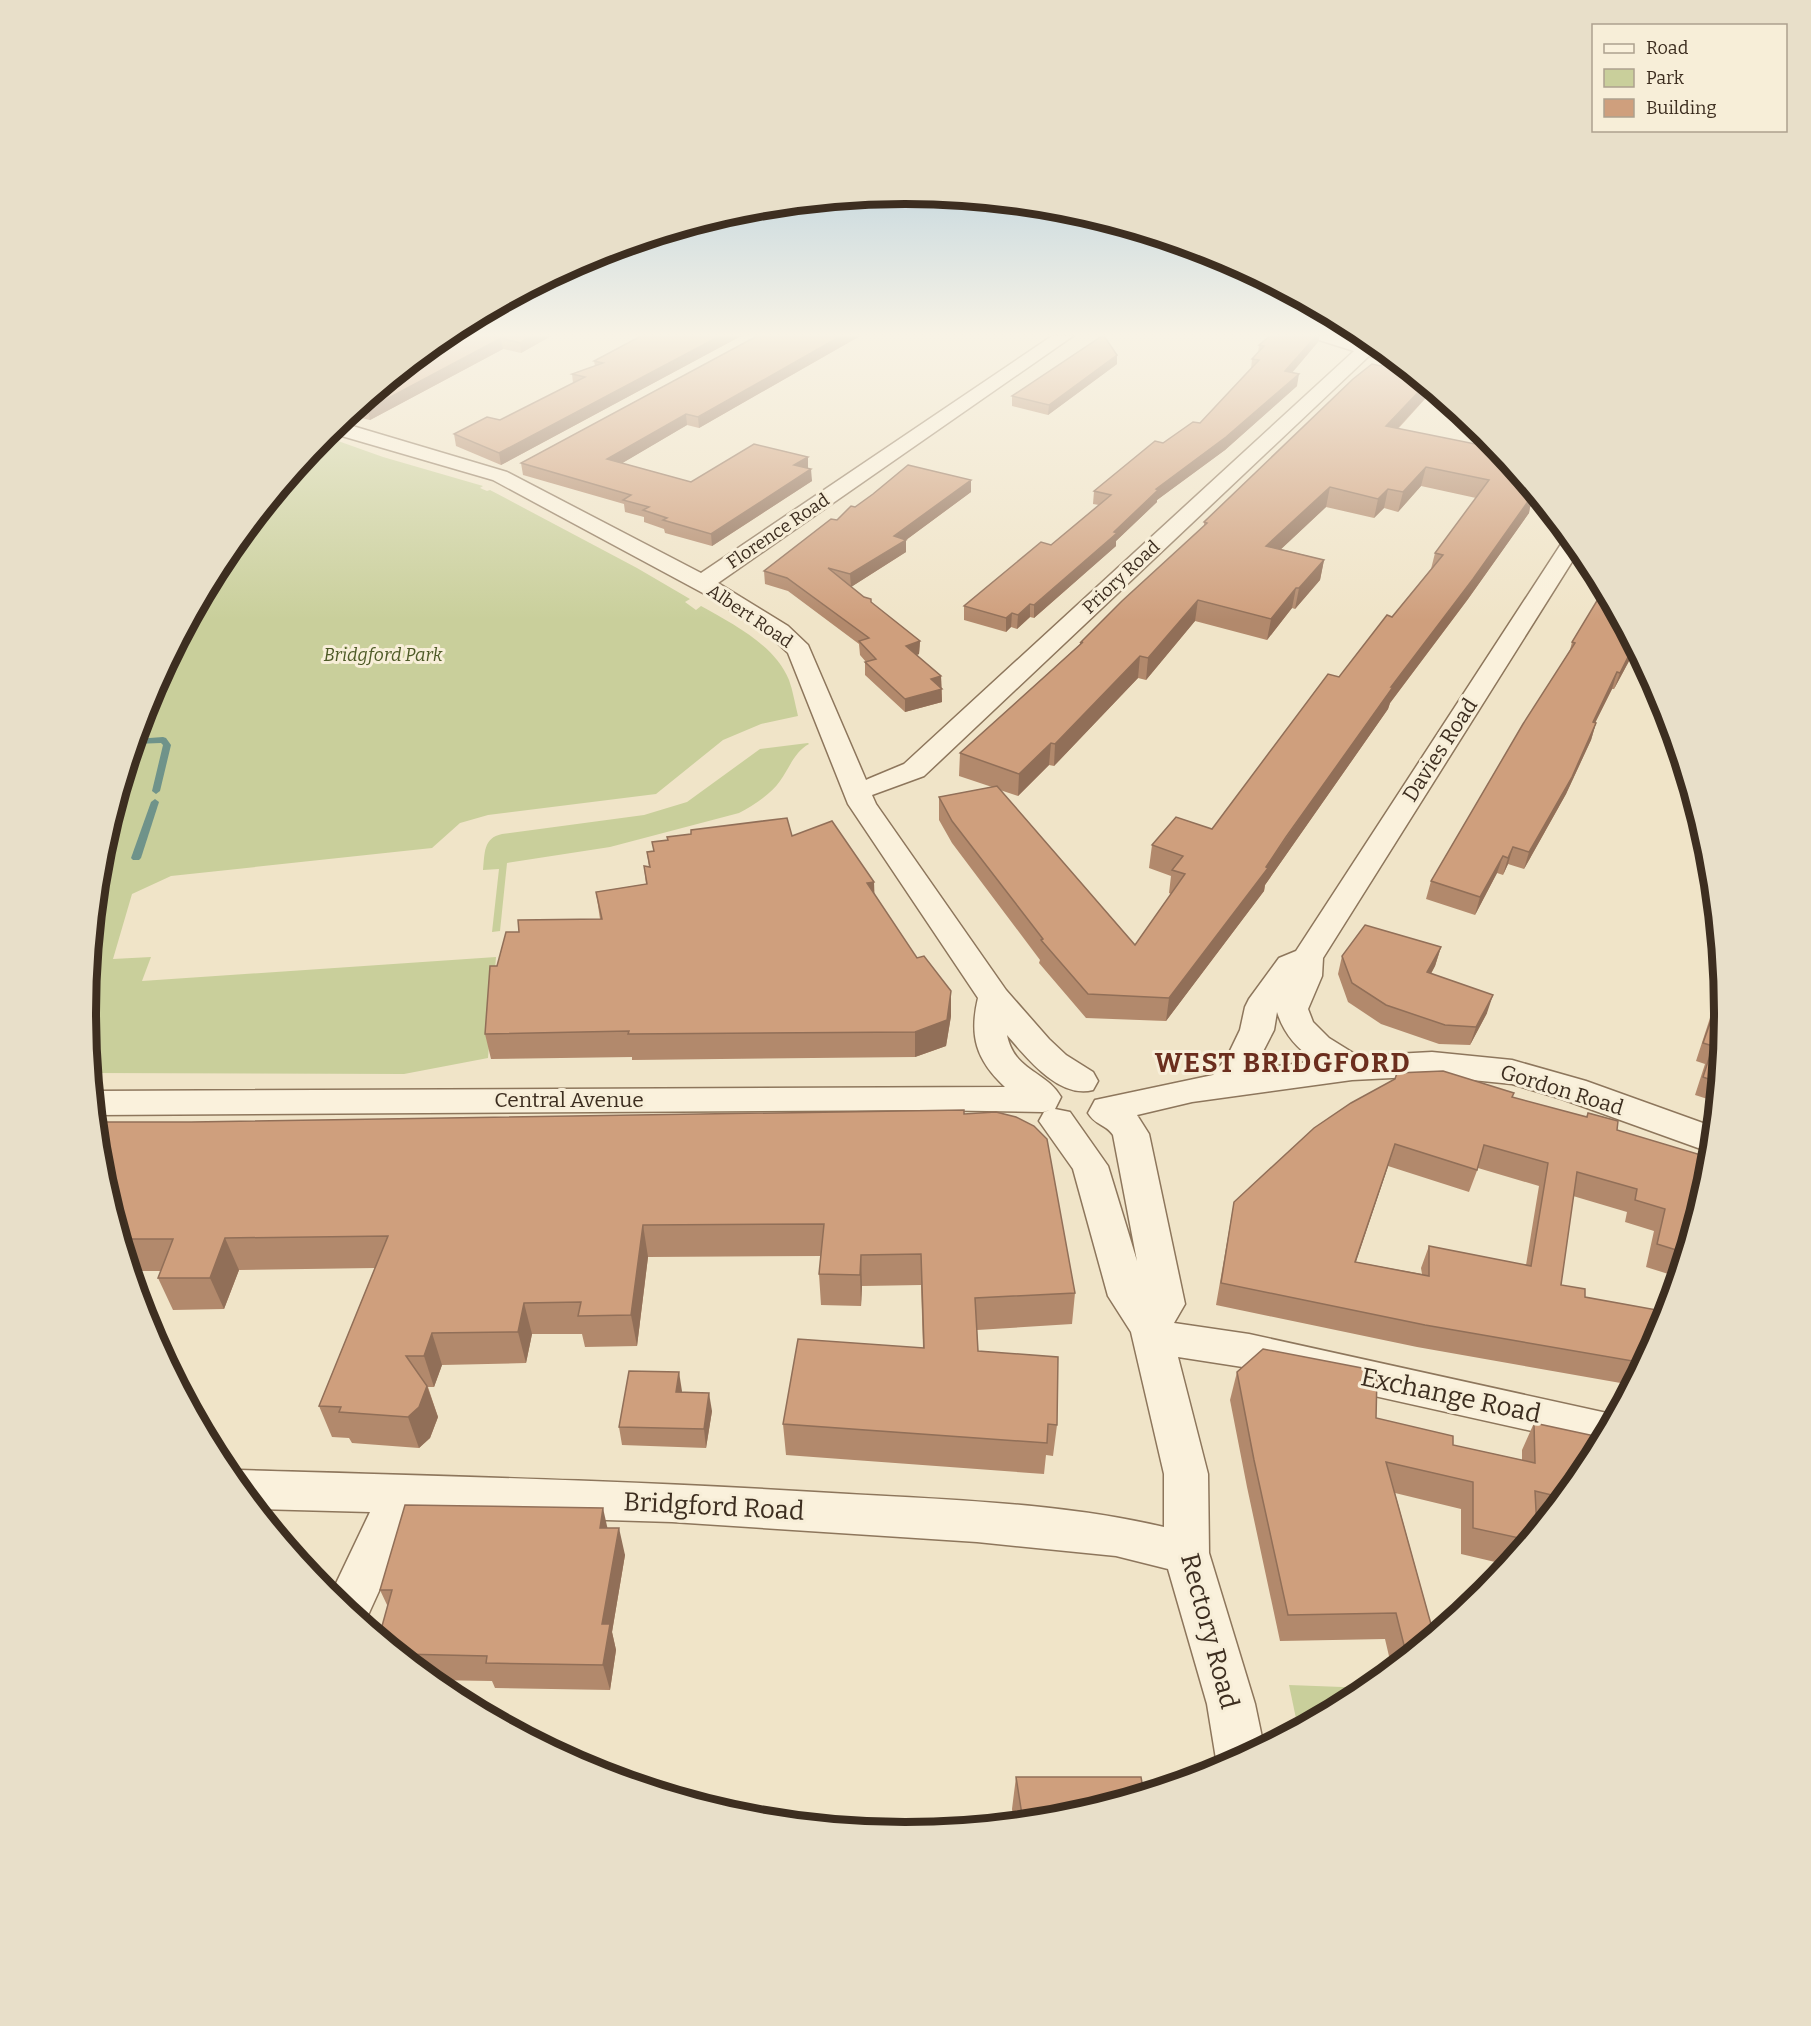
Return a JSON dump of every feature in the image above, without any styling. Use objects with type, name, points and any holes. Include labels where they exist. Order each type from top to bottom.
[{"type":"street","name":"Albert Road","points":[[346,431],[462,463],[511,471],[722,594],[779,631],[800,650],[862,804],[994,998],[1037,1047],[1098,1098]]},
{"type":"street","name":"Florence Road","points":[[700,582],[713,576],[926,431]]},
{"type":"street","name":"Priory Road","points":[[856,790],[876,786],[914,770],[1279,431]]},
{"type":"street","name":"Davies Road","points":[[1352,1068],[1317,1046],[1298,1027],[1292,1009],[1306,976],[1307,958],[1569,549]]},
{"type":"street","name":"Davies Road","points":[[1208,1088],[1241,1063],[1257,1030],[1261,1007],[1290,965],[1307,958]]},
{"type":"street","points":[[994,998],[989,1031],[995,1051],[1017,1081],[1048,1106]]},
{"type":"street","name":"Gordon Road","points":[[1098,1098],[1208,1088],[1352,1068],[1432,1064],[1512,1072],[1574,1090],[1705,1137]]},
{"type":"street","name":"Central Avenue","points":[[101,1103],[914,1098],[1048,1106],[1076,1126],[1094,1123],[1098,1098]]},
{"type":"street","points":[[1098,1098],[1122,1120],[1131,1134],[1165,1304],[1151,1331]]},
{"type":"street","name":"Rectory Road","points":[[1048,1106],[1090,1166],[1128,1296],[1151,1331],[1186,1474],[1186,1553],[1231,1704],[1239,1750]]},
{"type":"street","name":"Exchange Road","points":[[1151,1331],[1601,1428]]},
{"type":"street","name":"Bridgford Road","points":[[251,1489],[711,1504],[977,1522],[1116,1536],[1186,1553]]},
{"type":"street","points":[[351,1602],[402,1494]]},
{"type":"green space","name":"Bridgford Park","points":[[334,440],[383,457],[483,486],[480,488],[490,490],[637,568],[690,599],[685,602],[696,610],[701,606],[726,620],[763,646],[783,668],[789,680],[798,716],[761,724],[723,740],[656,794],[488,815],[460,823],[432,848],[171,876],[132,894],[113,959],[151,957],[142,981],[496,957],[488,1058],[404,1074],[99,1073],[96,1013],[103,907],[124,803],[139,753],[179,655],[232,563],[297,479]]},
{"type":"green space","points":[[808,743],[772,790],[739,813],[610,847],[507,863],[500,931],[492,932],[499,869],[483,870],[486,847],[496,836],[644,815],[687,802],[760,749]]},
{"type":"green space","points":[[1289,1685],[1353,1687],[1310,1714],[1297,1721]]},
{"type":"building","points":[[461,431],[541,431],[499,453],[454,434]]},
{"type":"building","points":[[581,431],[657,431],[607,459],[691,482],[754,444],[808,457],[794,465],[811,469],[711,534],[663,520],[667,518],[643,510],[649,507],[623,500],[631,495],[521,463]]},
{"type":"building","points":[[1181,431],[1233,431],[1156,489],[1158,490],[1114,532],[1117,533],[1034,605],[1030,604],[1018,615],[1012,613],[1006,618],[964,606],[1041,542],[1051,545],[1111,495],[1094,491],[1155,441],[1163,443]]},
{"type":"building","points":[[1299,431],[1408,431],[1481,444],[1530,498],[1473,579],[1391,687],[1393,687],[1286,837],[1266,867],[1268,868],[1169,998],[1088,994],[1041,940],[1043,939],[952,821],[939,797],[997,786],[1135,945],[1185,874],[1172,870],[1183,856],[1152,845],[1176,817],[1212,829],[1328,674],[1339,677],[1387,615],[1392,617],[1443,555],[1435,553],[1489,480],[1426,467],[1403,492],[1388,489],[1378,499],[1330,487],[1266,546],[1324,560],[1299,588],[1296,588],[1271,619],[1198,600],[1148,658],[1140,656],[1055,744],[1051,743],[1019,774],[960,753],[1083,642],[1080,643],[1207,523],[1204,522]]},
{"type":"building","points":[[908,465],[971,480],[894,536],[906,540],[850,574],[828,568],[864,597],[871,599],[871,602],[920,641],[906,646],[941,676],[931,679],[942,689],[905,699],[865,662],[876,659],[859,641],[869,638],[787,578],[764,571],[831,519],[837,520],[851,506],[855,507],[873,494]]},
{"type":"building","points":[[1600,596],[1630,652],[1620,673],[1617,672],[1593,722],[1596,723],[1572,777],[1529,852],[1513,847],[1508,858],[1503,856],[1480,897],[1431,881],[1523,724],[1575,643],[1572,642]]},
{"type":"building","points":[[787,818],[792,836],[832,821],[874,882],[867,883],[917,958],[924,956],[951,991],[947,1020],[915,1032],[628,1034],[629,1031],[485,1034],[490,966],[497,966],[506,932],[519,932],[518,920],[602,919],[596,892],[647,884],[644,866],[650,867],[647,852],[654,851],[652,842],[668,840],[667,837],[691,834],[691,830]]},
{"type":"building","points":[[1365,925],[1441,947],[1427,972],[1493,995],[1476,1027],[1445,1025],[1386,1005],[1352,983],[1342,956]]},
{"type":"building","points":[[1715,1009],[1712,1080],[1703,1077],[1713,1046],[1703,1043]]},
{"type":"building","points":[[1443,1071],[1514,1093],[1512,1097],[1587,1117],[1588,1113],[1618,1121],[1617,1130],[1701,1155],[1687,1223],[1679,1251],[1657,1244],[1665,1209],[1635,1200],[1637,1189],[1577,1172],[1561,1285],[1585,1289],[1585,1297],[1658,1310],[1636,1362],[1425,1325],[1221,1283],[1234,1202],[1314,1128],[1351,1103],[1395,1079],[1397,1073]],"holes":[[[1395,1144],[1477,1170],[1484,1145],[1548,1163],[1531,1266],[1429,1246],[1429,1276],[1355,1262]]]},
{"type":"building","points":[[964,1110],[964,1114],[996,1112],[1016,1117],[1034,1126],[1047,1139],[1075,1293],[975,1298],[978,1351],[1058,1357],[1057,1425],[1048,1424],[1047,1443],[783,1424],[798,1339],[924,1348],[921,1254],[861,1255],[860,1275],[819,1274],[824,1224],[643,1225],[631,1315],[578,1316],[581,1302],[524,1303],[518,1332],[432,1333],[424,1356],[406,1356],[427,1386],[419,1407],[408,1417],[339,1412],[341,1407],[319,1406],[388,1236],[225,1238],[210,1278],[158,1278],[173,1239],[129,1239],[112,1171],[104,1122]]},
{"type":"building","points":[[1263,1349],[1362,1368],[1377,1377],[1376,1418],[1453,1436],[1453,1445],[1535,1463],[1534,1423],[1596,1436],[1555,1496],[1535,1491],[1536,1520],[1521,1538],[1473,1528],[1473,1482],[1386,1462],[1432,1628],[1405,1649],[1396,1613],[1288,1615],[1237,1372]]},
{"type":"building","points":[[629,1371],[679,1372],[676,1392],[709,1393],[704,1429],[619,1427]]},
{"type":"building","points":[[405,1505],[603,1508],[600,1528],[619,1528],[602,1624],[610,1624],[603,1665],[486,1663],[487,1656],[412,1654],[381,1629],[392,1590],[380,1590]]},
{"type":"building","points":[[1016,1777],[1141,1777],[1143,1787],[1063,1807],[1022,1814]]},
{"type":"waterway","points":[[143,741],[163,740],[167,745],[156,791]]},
{"type":"waterway","points":[[136,858],[155,802]]},
{"type":"district","name":"WEST BRIDGFORD","points":[[1283,1063]]}]
